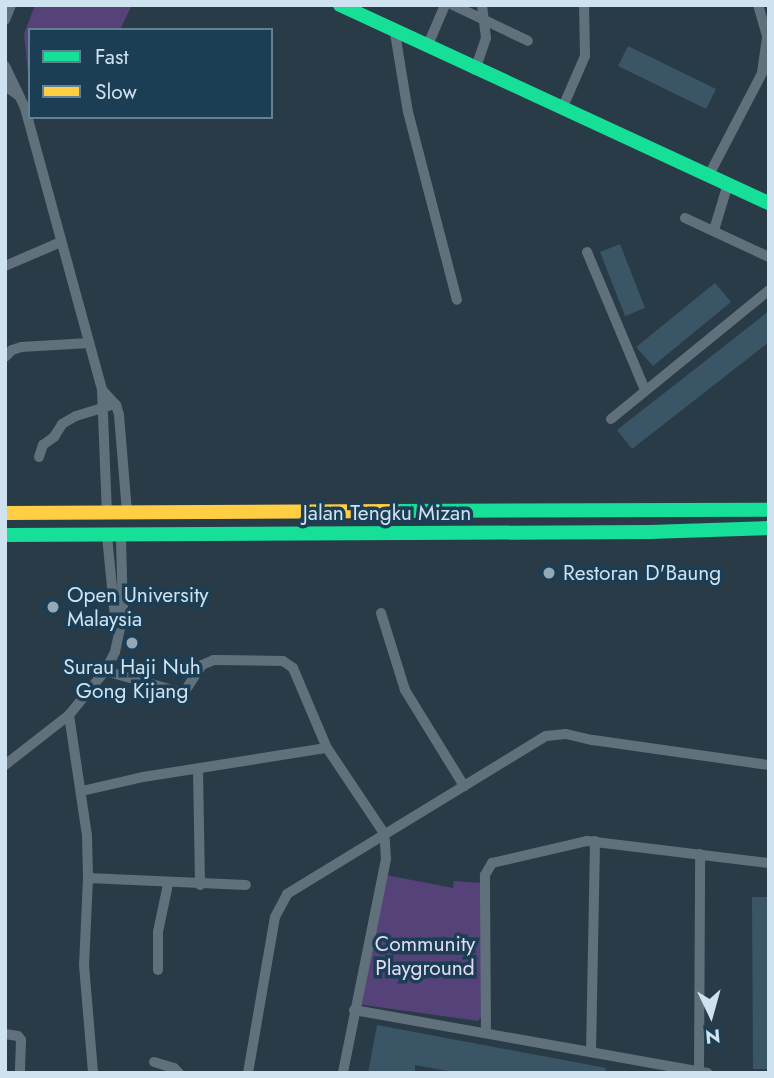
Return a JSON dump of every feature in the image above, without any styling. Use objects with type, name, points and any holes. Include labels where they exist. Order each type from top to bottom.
[{"type":"main road","points":[[340,5],[395,33],[769,203]]},
{"type":"main road","name":"Jalan Tengku Mizan","points":[[5,513],[766,510]]},
{"type":"main road","name":"Jalan Tengku Mizan","points":[[5,535],[650,532],[766,528]]},
{"type":"street","points":[[5,20],[11,5]]},
{"type":"street","points":[[427,47],[445,5]]},
{"type":"street","points":[[453,5],[528,41]]},
{"type":"street","points":[[475,69],[486,38],[482,5]]},
{"type":"street","points":[[562,108],[585,56],[584,5]]},
{"type":"street","points":[[709,175],[762,73],[767,36],[758,5]]},
{"type":"street","points":[[395,33],[408,112],[457,300]]},
{"type":"street","points":[[5,66],[27,116],[102,390],[110,406],[119,415],[127,512]]},
{"type":"street","points":[[5,86],[18,95]]},
{"type":"street","points":[[714,230],[728,184]]},
{"type":"street","points":[[685,218],[769,257]]},
{"type":"street","points":[[5,266],[61,242]]},
{"type":"street","points":[[587,252],[645,390]]},
{"type":"street","points":[[611,419],[769,290]]},
{"type":"street","points":[[5,357],[12,350],[21,347],[89,343]]},
{"type":"street","points":[[39,457],[43,445],[54,437],[62,424],[110,406]]},
{"type":"street","points":[[107,513],[110,406]]},
{"type":"street","points":[[5,765],[69,715],[105,671],[115,652],[124,604],[114,536]]},
{"type":"street","points":[[381,613],[405,690],[464,786]]},
{"type":"street","points":[[105,671],[180,692],[185,691],[202,665],[214,660],[289,662],[327,748],[384,833],[386,859],[343,1073]]},
{"type":"street","points":[[69,715],[82,791],[88,878],[83,965],[93,1073]]},
{"type":"street","points":[[248,1073],[275,917],[282,900],[293,888],[546,736],[556,734],[769,765]]},
{"type":"street","points":[[82,791],[327,748]]},
{"type":"street","points":[[198,769],[200,885]]},
{"type":"street","points":[[486,1033],[487,871],[499,859],[595,841],[769,863]]},
{"type":"street","points":[[591,1052],[595,841]]},
{"type":"street","points":[[354,1010],[702,1072],[700,854]]},
{"type":"street","points":[[88,878],[168,884],[246,885]]},
{"type":"street","points":[[158,970],[159,926],[168,884]]},
{"type":"street","points":[[5,1034],[18,1036],[21,1040],[20,1073]]},
{"type":"street","points":[[154,1062],[174,1068],[178,1073]]},
{"type":"green space","points":[[35,5],[132,5],[121,28],[28,28],[28,73],[24,34]]},
{"type":"green space","name":"Community Playground","points":[[386,875],[453,888],[454,881],[481,883],[482,1016],[478,1021],[357,1004]]},
{"type":"building","points":[[628,46],[716,89],[706,109],[618,66]]},
{"type":"building","points":[[620,244],[645,308],[625,316],[600,252]]},
{"type":"building","points":[[715,283],[731,302],[653,366],[636,347]]},
{"type":"building","points":[[769,311],[769,342],[632,449],[617,430]]},
{"type":"building","points":[[752,897],[769,897],[769,1069],[753,1069]]},
{"type":"building","points":[[377,1025],[606,1068],[605,1073],[459,1073],[415,1065],[415,1073],[368,1073]]},
{"type":"traffic: fast","points":[[340,5],[769,203]]},
{"type":"traffic: fast","points":[[395,511],[769,510]]},
{"type":"traffic: fast","points":[[5,535],[650,532],[769,528]]},
{"type":"traffic: slow","points":[[5,513],[395,511]]},
{"type":"place","name":"Restoran D'Baung","points":[[549,573]]},
{"type":"place","name":"Open University Malaysia","points":[[53,607]]},
{"type":"place","name":"Surau Haji Nuh Gong Kijang","points":[[132,643]]}]
